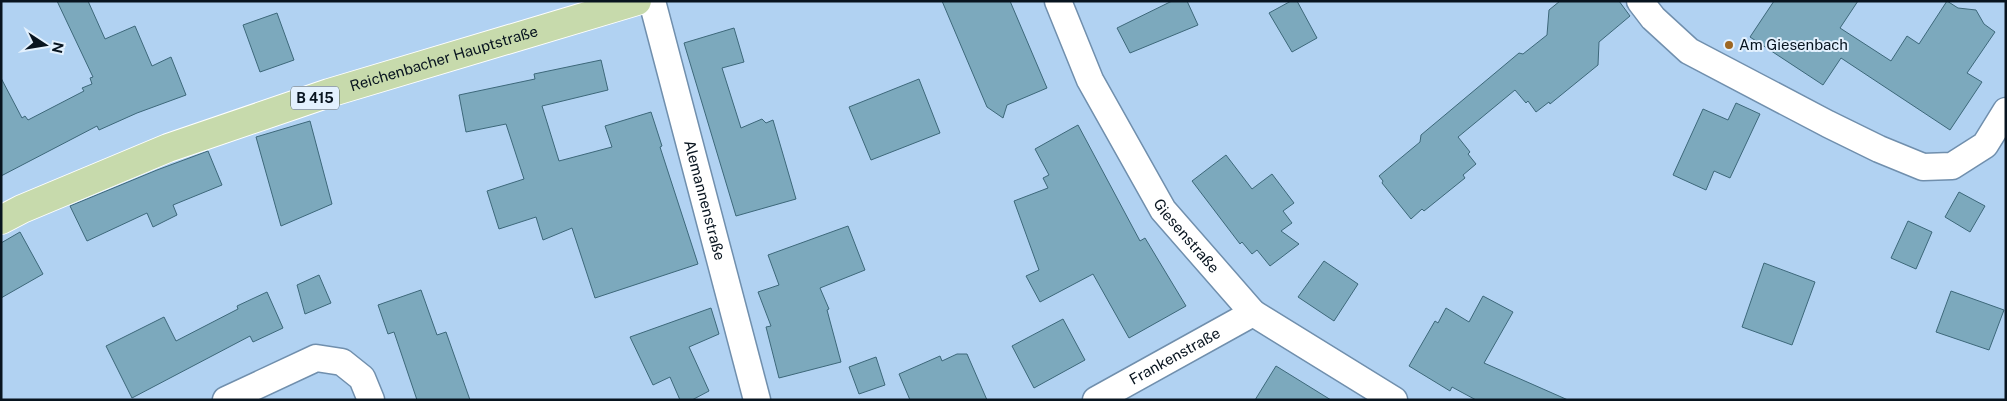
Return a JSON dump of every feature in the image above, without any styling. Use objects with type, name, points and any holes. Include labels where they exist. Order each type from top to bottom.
[{"type":"main road","name":"Reichenbacher Hauptstraße","points":[[1,220],[22,209],[168,148],[330,93],[637,1]]},
{"type":"street","name":"Alemannenstraße","points":[[652,1],[757,400]]},
{"type":"street","name":"Giesenstraße","points":[[1058,1],[1090,80],[1163,210],[1253,313],[1394,400]]},
{"type":"street","points":[[1640,1],[1653,18],[1690,52],[1878,149],[1923,167],[1952,166],[1984,145],[2006,111]]},
{"type":"street","name":"Frankenstraße","points":[[1096,400],[1253,313]]},
{"type":"street","points":[[226,400],[316,358],[342,362],[349,367],[362,378],[371,400]]},
{"type":"building","points":[[57,1],[88,1],[105,39],[135,26],[152,66],[171,57],[186,95],[137,113],[99,130],[97,126],[1,176],[1,78],[22,118],[25,116],[28,120],[84,91],[82,88],[92,84],[90,78],[93,77]]},
{"type":"building","points":[[942,1],[1010,1],[1047,88],[1007,105],[1003,118],[987,107]]},
{"type":"building","points":[[1172,1],[1187,1],[1198,25],[1130,53],[1117,28]]},
{"type":"building","points":[[1291,1],[1297,1],[1317,38],[1292,52],[1269,13]]},
{"type":"building","points":[[1560,1],[1619,1],[1630,16],[1599,42],[1598,65],[1550,104],[1549,102],[1536,112],[1528,101],[1526,103],[1515,90],[1458,137],[1470,152],[1468,154],[1476,164],[1463,175],[1465,178],[1411,219],[1382,183],[1383,181],[1379,176],[1420,142],[1421,135],[1519,53],[1523,54],[1547,35],[1549,10]]},
{"type":"building","points":[[1774,1],[1858,1],[1840,28],[1891,61],[1907,36],[1919,44],[1947,1],[1958,8],[1976,10],[1984,24],[1995,32],[1967,73],[1982,82],[1950,130],[1841,58],[1823,85],[1750,37]]},
{"type":"building","points":[[277,13],[294,60],[260,72],[243,25]]},
{"type":"building","points":[[734,28],[744,62],[722,68],[741,128],[762,119],[766,123],[773,120],[796,199],[736,216],[684,43]]},
{"type":"building","points":[[601,60],[608,90],[542,106],[559,161],[612,147],[605,126],[651,112],[662,146],[660,147],[698,264],[595,298],[572,228],[543,240],[536,217],[499,229],[487,191],[524,179],[506,124],[466,132],[459,95],[535,79],[534,74]]},
{"type":"building","points":[[919,79],[940,133],[871,160],[849,107]]},
{"type":"building","points":[[1736,103],[1760,114],[1730,178],[1714,171],[1706,190],[1673,175],[1703,109],[1728,120]]},
{"type":"building","points":[[310,121],[332,204],[281,226],[256,137]]},
{"type":"building","points":[[1078,125],[1140,241],[1145,238],[1186,306],[1129,338],[1093,274],[1040,302],[1026,276],[1039,270],[1014,201],[1048,188],[1043,178],[1049,175],[1035,149]]},
{"type":"building","points":[[208,151],[222,185],[173,205],[177,215],[153,227],[147,213],[87,241],[70,206]]},
{"type":"building","points":[[1226,155],[1252,189],[1272,174],[1294,203],[1283,211],[1292,223],[1281,231],[1299,244],[1270,266],[1257,250],[1252,254],[1242,242],[1240,244],[1192,181]]},
{"type":"building","points":[[1959,192],[1985,206],[1970,232],[1945,217]]},
{"type":"building","points":[[1908,221],[1932,232],[1916,269],[1891,258]]},
{"type":"building","points":[[848,226],[865,270],[820,288],[829,309],[827,310],[841,362],[779,378],[766,327],[771,326],[758,292],[779,285],[768,255]]},
{"type":"building","points":[[20,232],[43,274],[1,298],[1,243]]},
{"type":"building","points":[[1324,261],[1358,284],[1334,321],[1298,297]]},
{"type":"building","points":[[1764,263],[1815,282],[1792,345],[1742,327]]},
{"type":"building","points":[[319,275],[331,303],[305,314],[297,285]]},
{"type":"building","points":[[421,290],[437,335],[446,332],[470,400],[417,400],[394,332],[388,334],[378,305]]},
{"type":"building","points":[[1951,291],[2004,310],[1989,350],[1936,332]]},
{"type":"building","points":[[267,292],[283,328],[253,342],[250,336],[132,398],[106,346],[164,317],[176,341],[238,309],[237,306]]},
{"type":"building","points":[[1483,296],[1513,312],[1484,363],[1568,400],[1476,400],[1452,387],[1450,391],[1409,366],[1435,321],[1438,323],[1446,308],[1469,322]]},
{"type":"building","points":[[711,308],[719,334],[689,347],[709,391],[692,400],[680,400],[670,377],[653,385],[630,337]]},
{"type":"building","points":[[1063,319],[1085,360],[1034,388],[1012,346]]},
{"type":"building","points":[[957,354],[967,354],[987,400],[910,400],[899,374],[940,356],[942,361]]},
{"type":"building","points":[[876,357],[885,385],[859,394],[849,367]]},
{"type":"building","points":[[1276,366],[1331,400],[1255,400]]},
{"type":"place","name":"Am Giesenbach","points":[[1729,45]]}]
